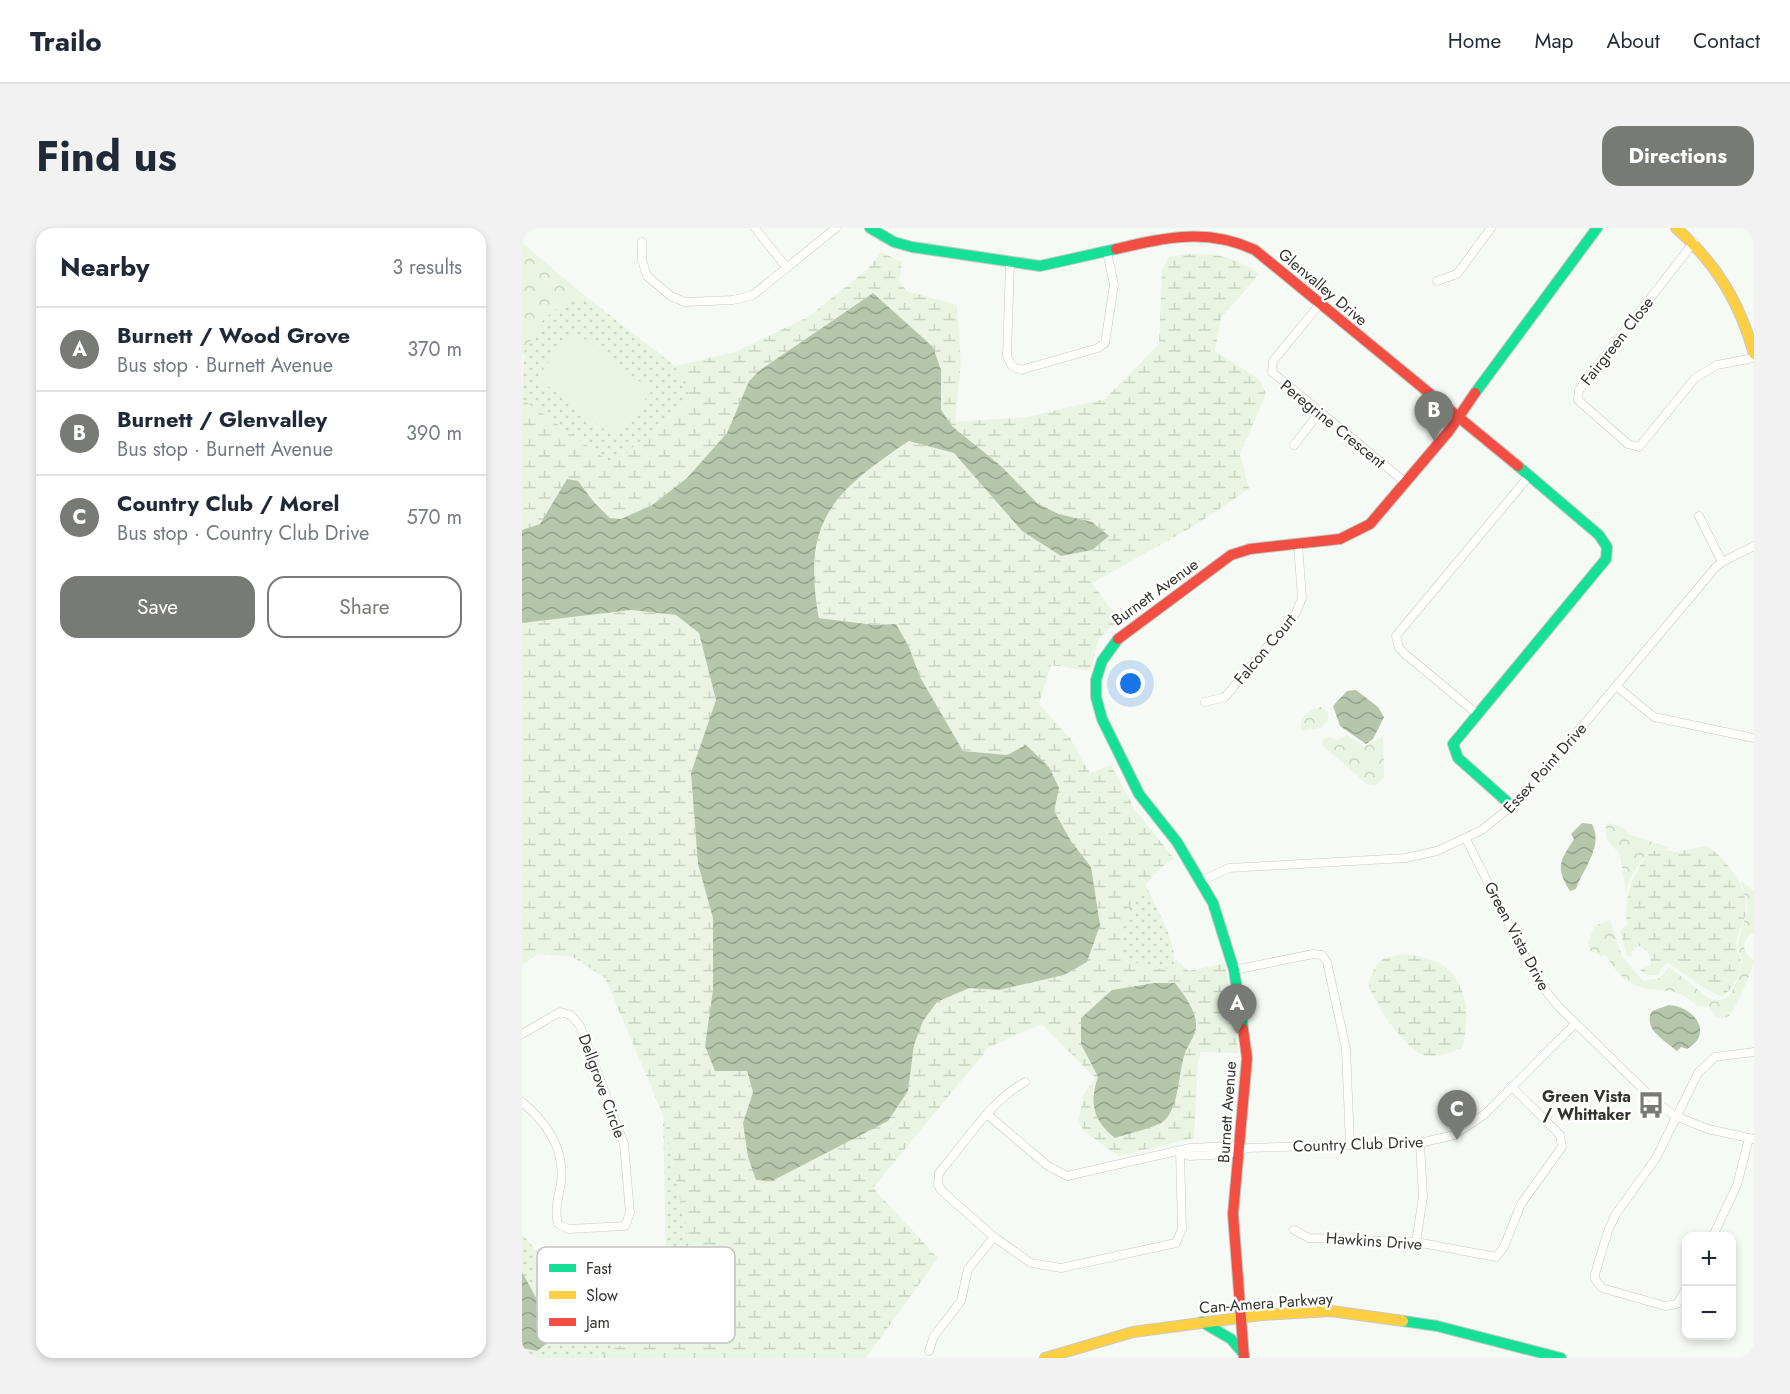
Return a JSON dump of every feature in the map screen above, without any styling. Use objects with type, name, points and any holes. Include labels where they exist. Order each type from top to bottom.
[{"type":"street","points":[[755,228],[787,268]]},
{"type":"street","points":[[642,242],[642,264],[646,276],[671,296],[685,302],[744,299],[836,228]]},
{"type":"street","name":"Glenvalley Drive","points":[[870,228],[894,242],[912,247],[1040,266],[1187,232],[1217,233],[1239,240],[1255,250],[1599,535],[1608,552],[1606,559],[1476,712]]},
{"type":"street","points":[[1437,281],[1457,274],[1491,228]]},
{"type":"street","name":"Burnett Avenue","points":[[1244,1355],[1233,1214],[1241,1149],[1247,1058],[1234,970],[1220,920],[1201,881],[1177,842],[1139,794],[1102,719],[1096,697],[1096,680],[1107,650],[1123,632],[1231,555],[1250,549],[1340,539],[1362,530],[1378,517],[1458,416],[1534,309],[1597,228]]},
{"type":"street","points":[[1676,228],[1694,242],[1719,272],[1747,326],[1754,356]]},
{"type":"street","name":"Fairgreen Close","points":[[1694,242],[1579,390],[1578,400],[1628,444],[1639,447],[1695,378],[1717,365],[1754,356]]},
{"type":"street","points":[[1010,263],[1007,356],[1012,366],[1021,370],[1098,348],[1105,343],[1114,285],[1107,252]]},
{"type":"street","name":"Peregrine Crescent","points":[[1320,304],[1271,366],[1275,378],[1406,483]]},
{"type":"street","points":[[1294,445],[1319,413]]},
{"type":"street","points":[[1513,807],[1454,754],[1454,739],[1476,712],[1399,648],[1396,636],[1529,476]]},
{"type":"street","points":[[1699,516],[1722,562]]},
{"type":"street","name":"Falcon Court","points":[[1205,702],[1225,697],[1296,613],[1302,598],[1298,544]]},
{"type":"street","name":"Essex Point Drive","points":[[1201,881],[1229,868],[1406,858],[1437,851],[1466,839],[1513,807],[1722,562],[1754,546]]},
{"type":"street","points":[[1616,686],[1654,717],[1754,738]]},
{"type":"street","name":"Green Vista Drive","points":[[1466,839],[1537,980],[1575,1023],[1656,1102],[1676,1116],[1708,1129],[1752,1139]]},
{"type":"street","points":[[1234,970],[1312,954],[1322,955],[1327,962],[1346,1049],[1350,1145]]},
{"type":"street","name":"Dellgrove Circle","points":[[522,1034],[560,1012],[571,1015],[580,1026],[624,1144],[630,1213],[629,1221],[624,1226],[569,1229],[558,1224],[557,1200],[561,1167],[555,1140],[522,1101]]},
{"type":"street","name":"Country Club Drive","points":[[988,1115],[1048,1166],[1067,1176],[1180,1152],[1190,1156],[1227,1154],[1241,1149],[1420,1143],[1454,1135],[1470,1126],[1575,1023]]},
{"type":"street","points":[[1682,1296],[1677,1304],[1665,1306],[1602,1287],[1595,1279],[1608,1231],[1616,1214],[1656,1158],[1698,1073],[1708,1061],[1721,1055],[1754,1052]]},
{"type":"street","points":[[1025,1082],[1012,1089],[939,1173],[938,1185],[994,1236],[1031,1263],[1050,1268],[1079,1265],[1169,1247],[1180,1238],[1182,1228],[1180,1152]]},
{"type":"street","name":"Hawkins Drive","points":[[1294,1230],[1309,1238],[1416,1242],[1488,1257],[1500,1253],[1521,1204],[1559,1152],[1562,1141],[1560,1135],[1512,1087]]},
{"type":"street","points":[[1715,1232],[1737,1185],[1752,1139]]},
{"type":"street","points":[[1416,1242],[1423,1197],[1420,1143]]},
{"type":"street","points":[[929,1351],[934,1336],[961,1301],[968,1269],[994,1236]]},
{"type":"street","name":"Can-Amera Parkway","points":[[1045,1358],[1133,1332],[1241,1317],[1331,1311],[1437,1326],[1561,1358]]},
{"type":"street","points":[[1202,1322],[1232,1339],[1244,1355]]},
{"type":"green space","points":[[522,243],[589,299],[568,298],[541,322],[522,356]]},
{"type":"green space","points":[[881,252],[902,262],[899,281],[907,291],[957,305],[961,363],[955,422],[1026,417],[1105,399],[1159,344],[1162,270],[1169,257],[1193,254],[1216,255],[1238,262],[1259,274],[1221,318],[1215,351],[1259,379],[1266,394],[1240,454],[1249,489],[1194,526],[1092,583],[1119,620],[1099,638],[1090,671],[1051,665],[1039,704],[1070,738],[1090,773],[1111,765],[1134,808],[1174,859],[1166,863],[1147,883],[1128,913],[1123,936],[1125,960],[1158,969],[1173,968],[1176,960],[1189,971],[1225,963],[1239,1053],[1201,1052],[1198,1062],[1194,1138],[1118,1156],[1084,1131],[1078,1120],[1084,1094],[1095,1078],[1042,1024],[989,1047],[873,1188],[938,1258],[866,1358],[604,1358],[600,1356],[624,1343],[735,1343],[735,1247],[690,1247],[663,1115],[605,978],[573,957],[539,954],[522,965],[522,623],[631,610],[676,615],[699,633],[716,701],[691,773],[698,864],[713,918],[713,990],[705,1046],[715,1071],[747,1071],[753,1092],[743,1124],[772,1181],[908,1091],[914,1045],[923,1021],[937,1002],[969,988],[999,990],[1064,975],[1087,962],[1091,867],[1071,841],[1054,811],[1058,788],[1048,767],[1026,745],[1007,755],[963,751],[920,677],[909,647],[896,624],[874,625],[820,618],[812,580],[820,526],[839,495],[870,468],[910,441],[954,453],[1022,531],[1061,556],[1092,522],[1059,514],[1038,505],[1001,466],[953,427],[941,410],[941,370],[850,308],[760,370],[749,381],[727,433],[687,478],[652,505],[621,519],[610,518],[578,481],[567,479],[540,524],[522,530],[522,399],[613,464],[691,399],[675,366],[735,352],[808,317],[868,269]],"holes":[[[1131,988],[1193,1039],[1185,1052],[1180,1071],[1158,1125],[1115,1138],[1092,1093],[1098,1077],[1084,1049],[1082,1039],[1083,1030],[1093,1013],[1112,990]]]},
{"type":"green space","points":[[568,298],[589,299],[675,366],[691,399],[612,465],[522,399],[524,350],[541,322]]},
{"type":"green space","points":[[573,330],[652,391],[615,438],[537,378]]},
{"type":"green space","points":[[1321,707],[1328,713],[1328,720],[1321,728],[1301,731],[1301,722],[1305,715]]},
{"type":"green space","points":[[1347,735],[1364,746],[1383,736],[1384,777],[1376,785],[1367,784],[1323,746],[1323,739],[1330,737],[1338,740]]},
{"type":"green space","points":[[1610,823],[1624,828],[1628,834],[1671,848],[1647,852],[1629,881],[1626,891],[1620,855],[1606,838],[1606,825]]},
{"type":"green space","points":[[1707,846],[1721,857],[1733,872],[1742,889],[1746,907],[1736,943],[1741,963],[1739,974],[1734,984],[1722,997],[1702,987],[1669,963],[1665,964],[1658,975],[1647,975],[1640,970],[1651,965],[1648,953],[1639,946],[1634,948],[1631,957],[1627,956],[1620,930],[1627,925],[1626,914],[1630,887],[1648,852],[1664,849],[1675,852]]},
{"type":"green space","points":[[1741,881],[1754,891],[1754,933],[1746,939],[1744,946],[1747,954],[1754,961],[1736,1006],[1727,1017],[1716,1017],[1709,1007],[1697,1006],[1675,992],[1641,987],[1630,982],[1618,972],[1606,955],[1601,956],[1590,951],[1588,944],[1594,926],[1610,920],[1622,956],[1643,981],[1660,978],[1669,967],[1710,999],[1721,1000],[1729,996],[1738,980],[1742,960],[1737,945],[1748,907]]},
{"type":"green space","points":[[1145,884],[1170,938],[1173,949],[1173,969],[1158,969],[1125,960],[1121,943],[1123,927],[1132,902]]},
{"type":"green space","points":[[1408,954],[1444,966],[1458,983],[1463,993],[1466,1015],[1462,1048],[1433,1056],[1419,1053],[1392,1026],[1381,1009],[1368,984],[1374,969],[1386,958]]},
{"type":"green space","points":[[663,1115],[690,1247],[666,1247]]},
{"type":"green space","points":[[522,1234],[537,1252],[537,1343],[625,1343],[601,1356],[604,1358],[522,1358],[522,1348],[537,1351],[529,1286],[522,1272]]},
{"type":"water","points":[[873,293],[933,347],[941,370],[941,410],[953,427],[1001,466],[1038,504],[1059,514],[1092,522],[1109,536],[1092,550],[1061,556],[1022,531],[954,453],[909,441],[860,477],[842,494],[829,512],[820,533],[815,557],[815,585],[819,618],[874,625],[896,624],[909,647],[920,677],[963,751],[1007,755],[1026,745],[1049,767],[1059,788],[1054,811],[1071,841],[1091,867],[1100,925],[1087,962],[1064,975],[999,990],[969,988],[937,1002],[923,1021],[914,1045],[908,1091],[888,1121],[772,1181],[756,1180],[748,1157],[743,1123],[753,1092],[747,1071],[715,1071],[705,1046],[713,990],[713,918],[698,864],[691,773],[716,700],[699,633],[676,615],[631,610],[522,623],[522,530],[540,524],[567,479],[578,481],[610,518],[621,519],[652,505],[687,478],[727,433],[749,381],[760,370]]},
{"type":"water","points":[[1356,690],[1378,707],[1384,717],[1373,739],[1366,744],[1340,726],[1333,706],[1347,691]]},
{"type":"water","points":[[1582,823],[1592,824],[1596,841],[1576,889],[1570,891],[1562,876],[1561,864],[1574,839],[1571,834]]},
{"type":"water","points":[[1155,983],[1175,983],[1191,1007],[1196,1023],[1195,1031],[1185,1053],[1174,1104],[1166,1119],[1150,1127],[1115,1138],[1102,1125],[1095,1110],[1094,1095],[1098,1077],[1081,1044],[1081,1018],[1112,990]]},
{"type":"water","points":[[1669,1005],[1686,1010],[1698,1021],[1699,1036],[1695,1043],[1687,1049],[1681,1047],[1677,1051],[1652,1029],[1650,1017],[1652,1011]]},
{"type":"water","points":[[522,1272],[537,1299],[537,1343],[547,1343],[537,1351],[522,1348]]},
{"type":"traffic: fast","points":[[870,228],[894,242],[912,247],[1040,266],[1116,249]]},
{"type":"traffic: fast","points":[[1475,393],[1597,228]]},
{"type":"traffic: fast","points":[[1513,807],[1458,758],[1453,744],[1606,559],[1607,547],[1599,535],[1518,466]]},
{"type":"traffic: fast","points":[[1118,639],[1102,661],[1096,680],[1096,697],[1102,719],[1139,794],[1177,842],[1213,903],[1234,970],[1243,1029]]},
{"type":"traffic: fast","points":[[1403,1321],[1437,1326],[1561,1358]]},
{"type":"traffic: fast","points":[[1202,1322],[1231,1339],[1243,1353]]},
{"type":"traffic: slow","points":[[1676,228],[1703,255],[1725,285],[1742,318],[1754,354]]},
{"type":"traffic: slow","points":[[1045,1358],[1133,1332],[1261,1315],[1331,1311],[1403,1321]]},
{"type":"traffic: jam","points":[[1116,249],[1170,238],[1204,237],[1237,243],[1255,250],[1518,466]]},
{"type":"traffic: jam","points":[[1118,639],[1231,555],[1250,549],[1340,539],[1370,524],[1449,431],[1475,393]]},
{"type":"traffic: jam","points":[[1243,1029],[1247,1058],[1233,1214],[1244,1358]]},
{"type":"place","name":"Burnett / Glenvalley","points":[[1434,441]]},
{"type":"place","name":"Burnett / Wood Grove","points":[[1237,1034]]},
{"type":"place","name":"Green Vista / Whittaker","points":[[1651,1105]]},
{"type":"place","name":"Country Club / Morel","points":[[1457,1140]]}]
